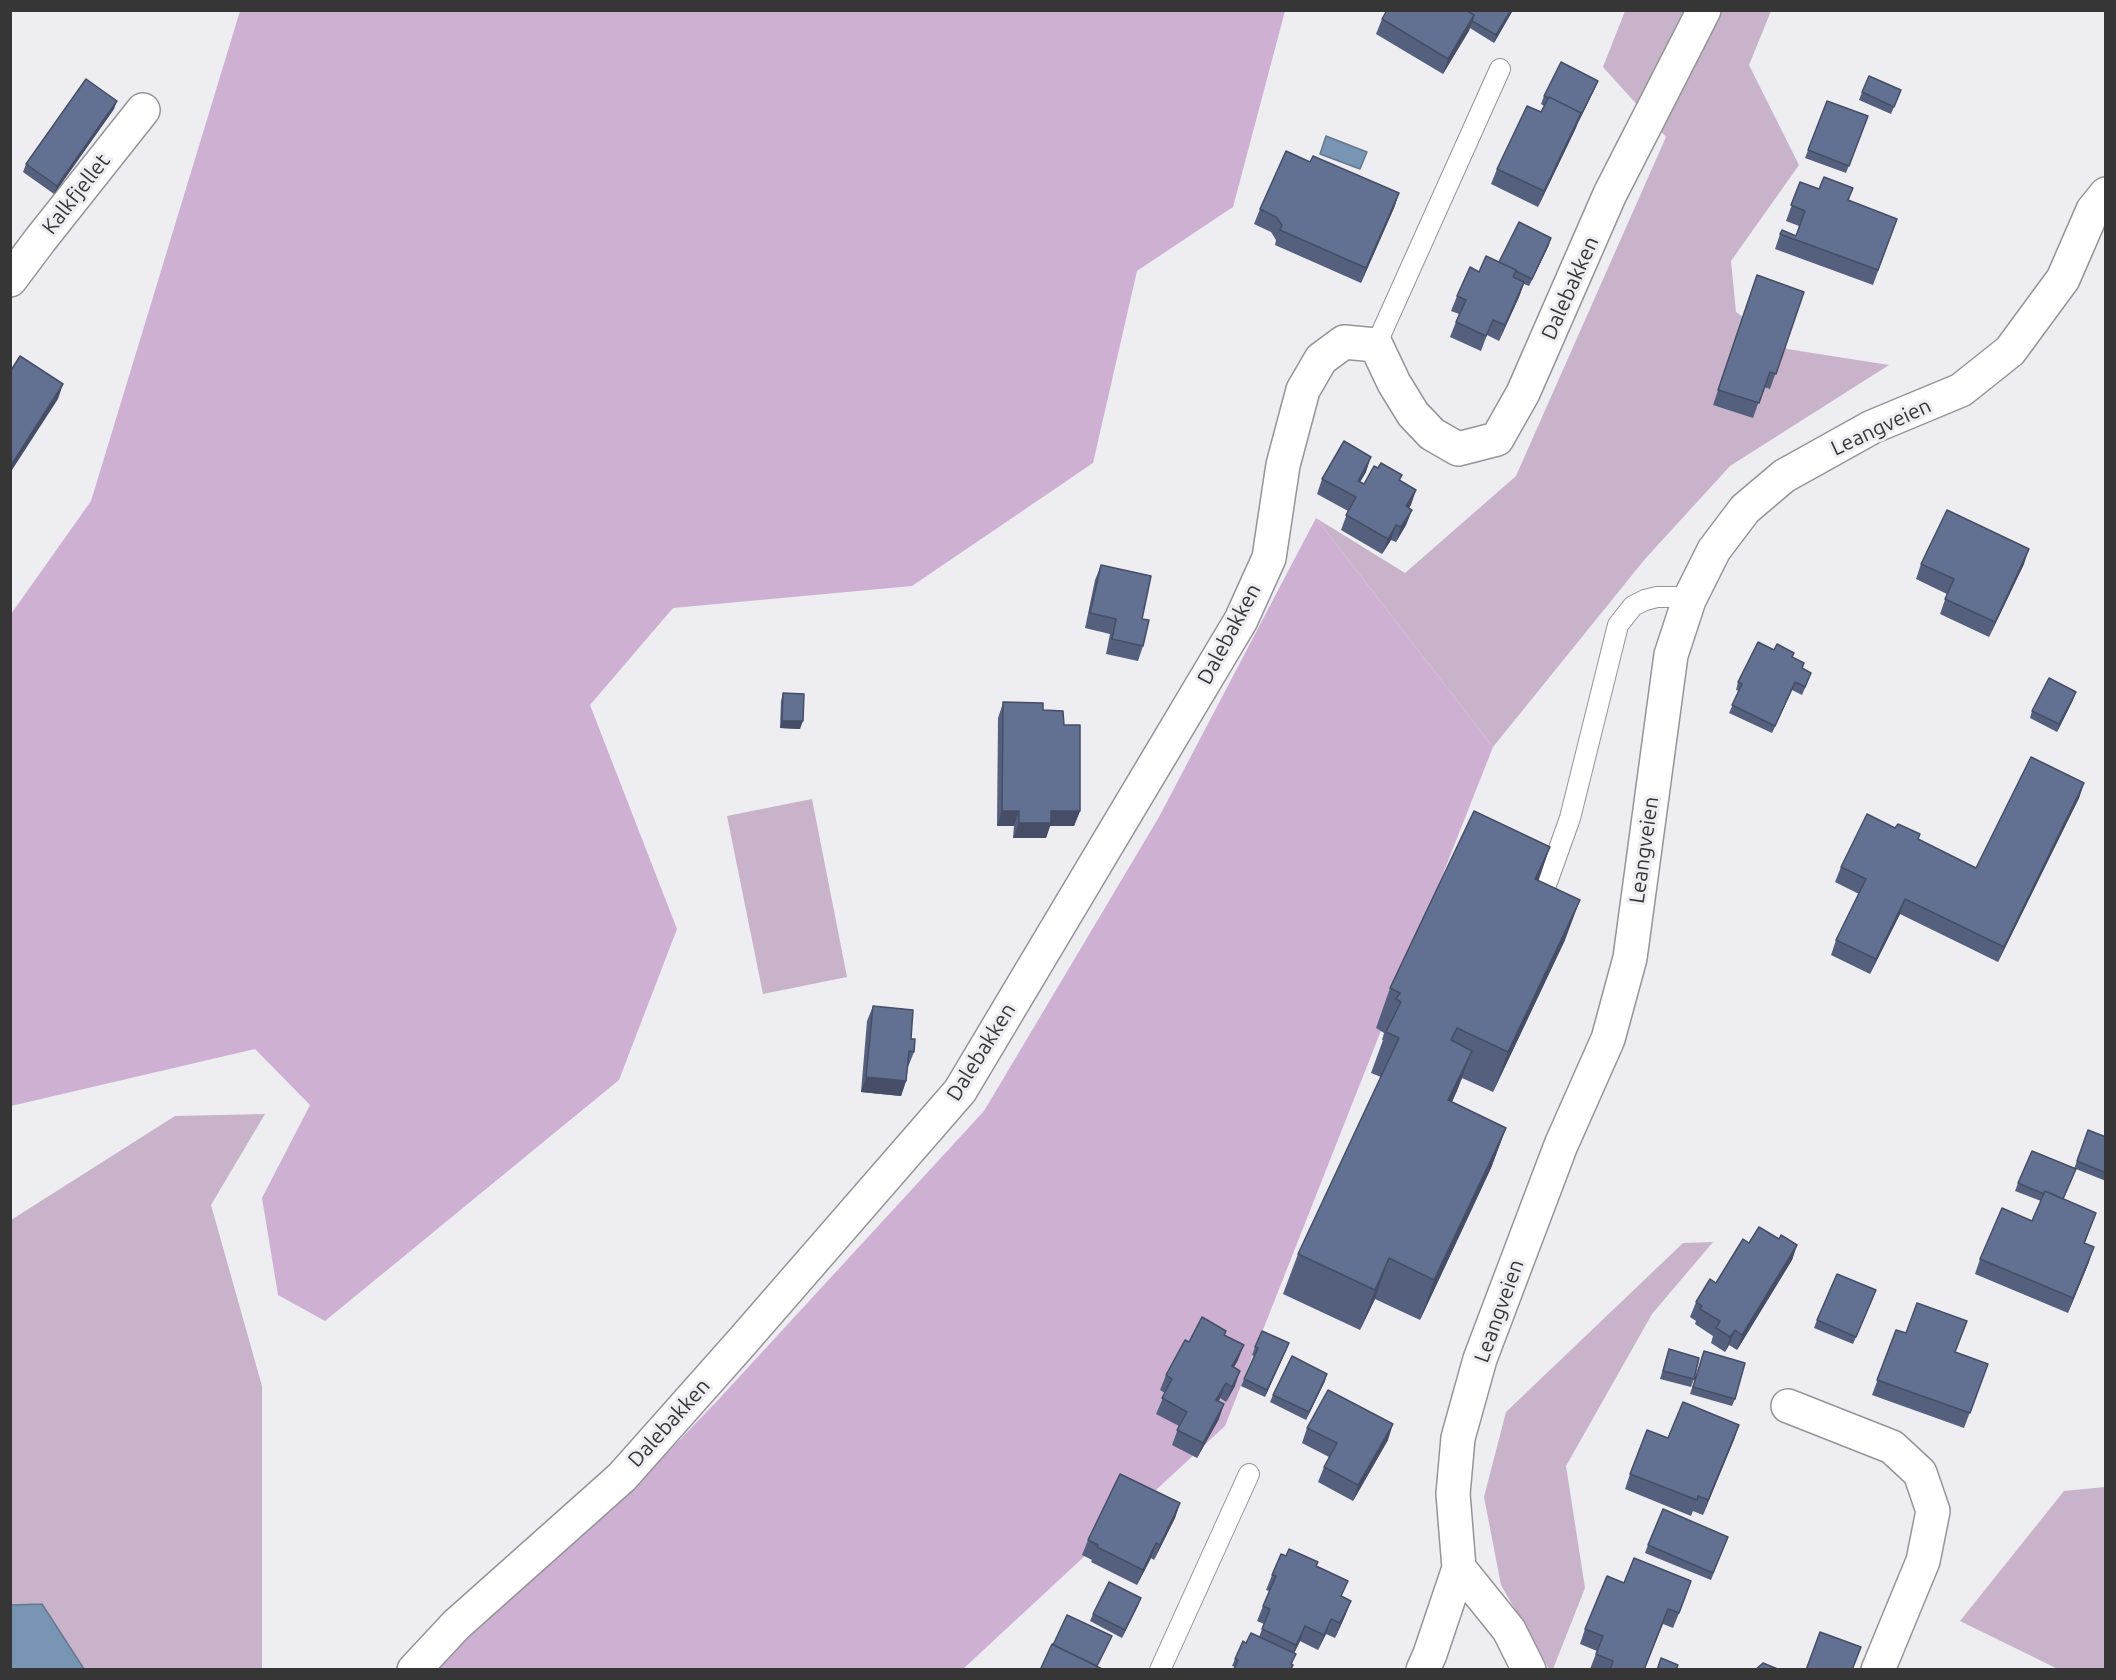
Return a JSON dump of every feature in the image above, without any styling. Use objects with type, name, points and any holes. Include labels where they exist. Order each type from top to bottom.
[{"type":"street","name":"Dalebakken","points":[[414,1670],[456,1625],[622,1477],[960,1091],[1241,620],[1269,558],[1284,465],[1303,390],[1321,359],[1344,342],[1377,345],[1394,383],[1413,414],[1432,434],[1458,449],[1497,439],[1523,393],[1610,194],[1704,10]]},
{"type":"street","name":"Kalkfjellet","points":[[10,280],[39,240],[143,110]]},
{"type":"street","name":"Leangveien","points":[[1423,1670],[1459,1568],[1453,1494],[1458,1438],[1480,1359],[1561,1145],[1608,1039],[1629,958],[1671,655],[1689,600],[1714,550],[1745,509],[1784,476],[1872,428],[1961,390],[2010,351],[2063,279],[2093,210],[2106,194]]},
{"type":"street","points":[[1788,1406],[1892,1447],[1920,1473],[1930,1501],[1933,1511],[1923,1561],[1878,1670]]},
{"type":"street","points":[[1459,1568],[1509,1630],[1529,1670]]},
{"type":"lane","points":[[1377,345],[1500,69]]},
{"type":"lane","points":[[1545,888],[1570,818],[1618,625],[1633,606],[1645,600],[1666,597],[1689,600]]},
{"type":"lane","points":[[1164,1668],[1249,1474]]},
{"type":"shaded area","points":[[240,11],[1285,11],[1233,207],[1137,271],[1093,463],[912,586],[673,608],[590,705],[677,929],[619,1080],[325,1321],[278,1295],[262,1198],[310,1105],[255,1049],[11,1106],[11,614],[91,501]]},
{"type":"shaded area","points":[[1625,11],[1771,11],[1749,65],[1799,165],[1731,261],[1736,312],[1787,349],[1889,365],[1730,466],[1645,559],[1493,747],[1316,518],[1405,573],[1516,476],[1666,137],[1603,67]]},
{"type":"shaded area","points":[[1316,518],[1493,747],[1225,1426],[963,1669],[429,1670],[621,1501],[718,1400],[984,1111],[1159,817]]},
{"type":"shaded area","points":[[812,799],[847,977],[763,994],[727,816]]},
{"type":"shaded area","points":[[265,1114],[211,1205],[262,1386],[262,1669],[11,1670],[11,1220],[175,1116]]},
{"type":"shaded area","points":[[1713,1242],[1652,1314],[1566,1466],[1585,1588],[1553,1669],[1549,1669],[1501,1585],[1484,1497],[1506,1412],[1683,1243]]},
{"type":"shaded area","points":[[2105,1487],[2105,1669],[2058,1669],[1960,1621],[2064,1491]]},
{"type":"water","points":[[1326,136],[1367,152],[1360,169],[1320,154]]},
{"type":"water","points":[[42,1604],[84,1669],[11,1669],[11,1605]]},
{"type":"building","points":[[1387,10],[1466,10],[1474,15],[1448,59],[1382,19]]},
{"type":"building","points":[[1470,10],[1511,10],[1496,35],[1472,21],[1474,15],[1469,12]]},
{"type":"building","points":[[1561,62],[1598,81],[1581,115],[1544,96]]},
{"type":"building","points":[[1869,76],[1901,90],[1894,107],[1862,92]]},
{"type":"building","points":[[86,79],[117,101],[57,186],[26,164]]},
{"type":"building","points":[[1549,97],[1581,113],[1544,191],[1497,169],[1527,106],[1541,112]]},
{"type":"building","points":[[1827,101],[1868,116],[1849,166],[1808,150]]},
{"type":"building","points":[[1286,151],[1310,162],[1313,156],[1399,193],[1366,268],[1280,230],[1282,225],[1276,217],[1260,209]]},
{"type":"building","points":[[1824,177],[1853,188],[1848,200],[1897,219],[1878,270],[1780,234],[1782,230],[1796,236],[1805,211],[1791,205],[1800,182],[1819,189]]},
{"type":"building","points":[[1519,222],[1551,238],[1532,279],[1499,262]]},
{"type":"building","points":[[1486,256],[1516,270],[1513,277],[1524,282],[1505,325],[1493,320],[1486,336],[1456,322],[1466,300],[1457,296],[1470,267],[1479,272]]},
{"type":"building","points":[[1757,275],[1804,292],[1776,374],[1770,372],[1759,403],[1718,390]]},
{"type":"building","points":[[20,356],[63,384],[10,467],[10,372]]},
{"type":"building","points":[[1344,441],[1371,457],[1358,481],[1364,484],[1374,466],[1378,468],[1381,463],[1402,475],[1399,480],[1416,490],[1406,506],[1412,510],[1401,527],[1396,525],[1388,539],[1346,515],[1356,497],[1322,479]]},
{"type":"building","points":[[1947,510],[2029,549],[1995,622],[1945,599],[1954,579],[1921,564]]},
{"type":"building","points":[[1101,565],[1151,576],[1142,619],[1149,620],[1143,646],[1112,639],[1116,619],[1090,613]]},
{"type":"building","points":[[1758,642],[1774,650],[1777,644],[1794,653],[1792,657],[1804,663],[1802,668],[1811,673],[1805,687],[1795,682],[1775,726],[1732,705],[1742,684],[1738,682]]},
{"type":"building","points":[[2049,678],[2076,692],[2059,724],[2032,711]]},
{"type":"building","points":[[783,693],[804,694],[803,721],[782,721]]},
{"type":"building","points":[[1003,702],[1043,703],[1043,710],[1063,711],[1064,725],[1080,725],[1080,811],[1051,811],[1051,823],[1019,823],[1019,811],[1002,811]]},
{"type":"building","points":[[2031,757],[2084,783],[2004,947],[1905,899],[1876,959],[1836,940],[1866,879],[1841,867],[1867,814],[1895,828],[1898,824],[1920,834],[1918,839],[1976,868]]},
{"type":"building","points":[[1474,811],[1550,847],[1535,879],[1580,900],[1508,1052],[1457,1028],[1451,1040],[1472,1051],[1448,1100],[1506,1128],[1434,1280],[1389,1258],[1375,1290],[1298,1254],[1399,1038],[1386,1032],[1401,1002],[1396,999],[1400,993],[1390,988]]},
{"type":"building","points":[[873,1006],[913,1010],[911,1039],[915,1039],[914,1052],[909,1051],[906,1081],[866,1077]]},
{"type":"building","points":[[2088,1130],[2106,1137],[2106,1173],[2077,1161]]},
{"type":"building","points":[[2032,1151],[2076,1169],[2063,1199],[2018,1183]]},
{"type":"building","points":[[2045,1191],[2096,1213],[2084,1243],[2094,1247],[2073,1298],[1980,1259],[2002,1208],[2032,1221]]},
{"type":"building","points":[[1759,1227],[1779,1239],[1781,1235],[1797,1245],[1742,1335],[1735,1330],[1730,1337],[1716,1328],[1720,1321],[1700,1309],[1702,1306],[1696,1302],[1710,1279],[1716,1283],[1743,1239],[1749,1243]]},
{"type":"building","points":[[1837,1274],[1876,1290],[1856,1337],[1817,1320]]},
{"type":"building","points":[[1917,1303],[1967,1321],[1955,1352],[1988,1364],[1970,1413],[1877,1380],[1896,1330],[1906,1333]]},
{"type":"building","points":[[1202,1317],[1226,1331],[1224,1335],[1244,1345],[1232,1366],[1240,1371],[1232,1387],[1226,1383],[1216,1400],[1224,1404],[1203,1443],[1177,1430],[1187,1412],[1162,1398],[1172,1379],[1166,1375],[1185,1340],[1189,1342]]},
{"type":"building","points":[[1262,1331],[1289,1343],[1267,1390],[1244,1379],[1258,1348],[1255,1347]]},
{"type":"building","points":[[1669,1349],[1699,1358],[1694,1379],[1663,1371]]},
{"type":"building","points":[[1704,1351],[1745,1363],[1735,1399],[1693,1387]]},
{"type":"building","points":[[1292,1356],[1327,1374],[1309,1412],[1273,1395]]},
{"type":"building","points":[[1328,1390],[1393,1424],[1358,1485],[1324,1467],[1337,1443],[1307,1428]]},
{"type":"building","points":[[1683,1402],[1739,1425],[1708,1500],[1698,1496],[1697,1500],[1630,1474],[1647,1430],[1668,1438]]},
{"type":"building","points":[[1120,1474],[1180,1503],[1160,1545],[1156,1543],[1143,1570],[1097,1547],[1098,1545],[1088,1540]]},
{"type":"building","points":[[1663,1509],[1728,1537],[1713,1573],[1648,1545]]},
{"type":"building","points":[[1289,1549],[1318,1562],[1316,1566],[1348,1581],[1341,1596],[1351,1601],[1340,1623],[1331,1619],[1324,1635],[1305,1626],[1296,1645],[1262,1629],[1270,1609],[1263,1606],[1276,1576],[1272,1575],[1281,1554],[1286,1556]]},
{"type":"building","points":[[1634,1558],[1691,1581],[1679,1613],[1668,1609],[1644,1670],[1610,1670],[1613,1661],[1596,1654],[1603,1636],[1585,1629],[1607,1576],[1624,1583]]},
{"type":"building","points":[[1109,1582],[1141,1598],[1125,1630],[1093,1614]]},
{"type":"building","points":[[1067,1615],[1112,1636],[1097,1666],[1053,1645]]},
{"type":"building","points":[[1820,1632],[1861,1647],[1852,1670],[1806,1670]]},
{"type":"building","points":[[1251,1633],[1296,1654],[1290,1670],[1234,1669],[1238,1660],[1235,1659],[1243,1641],[1246,1643]]},
{"type":"building","points":[[1052,1644],[1104,1670],[1040,1670]]},
{"type":"building","points":[[1661,1658],[1678,1665],[1676,1670],[1657,1670]]},
{"type":"building","points":[[1763,1663],[1780,1670],[1755,1670]]}]
